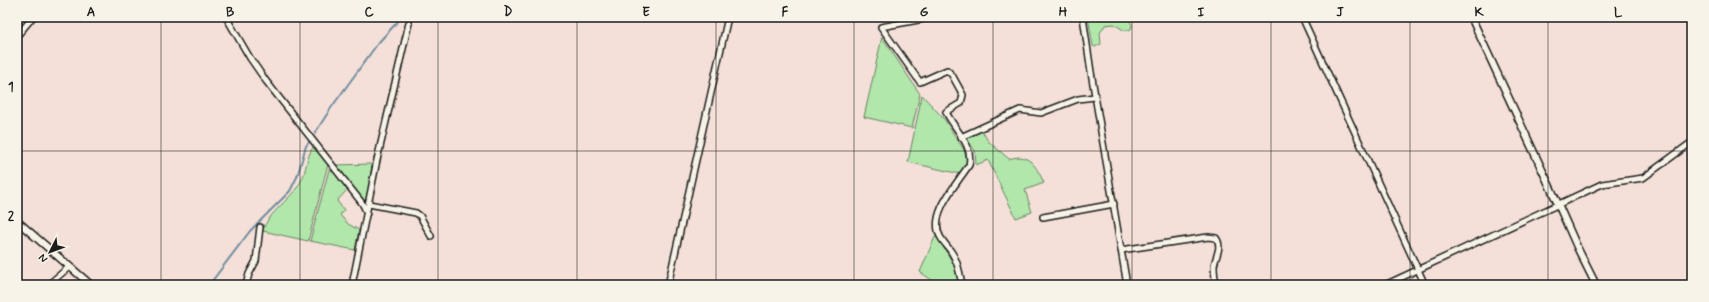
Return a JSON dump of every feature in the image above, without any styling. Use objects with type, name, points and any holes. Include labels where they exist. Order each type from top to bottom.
[{"type":"street","points":[[17,36],[33,17]]},
{"type":"street","points":[[226,17],[258,70],[362,203],[367,213]]},
{"type":"street","points":[[668,285],[728,17]]},
{"type":"street","points":[[934,17],[882,27],[920,82],[947,70],[952,75],[963,95],[963,100],[946,112],[969,150],[970,160],[969,165],[940,209],[937,225],[938,232],[952,253],[957,264],[962,285]]},
{"type":"street","points":[[1083,17],[1127,285]]},
{"type":"street","points":[[1302,17],[1425,285]]},
{"type":"street","points":[[1471,17],[1596,285]]},
{"type":"street","points":[[352,285],[409,23]]},
{"type":"street","points":[[962,137],[1020,110],[1042,113],[1078,99],[1095,97]]},
{"type":"street","points":[[1385,285],[1602,184],[1643,178],[1692,142]]},
{"type":"street","points":[[369,204],[416,213],[420,216],[431,236]]},
{"type":"street","points":[[1043,217],[1114,204]]},
{"type":"street","points":[[17,221],[91,285]]},
{"type":"street","points":[[246,285],[249,274],[256,260],[260,227]]},
{"type":"street","points":[[1121,250],[1208,237],[1216,238],[1219,246],[1214,264],[1216,285]]},
{"type":"street","points":[[48,285],[69,267]]},
{"type":"green space","points":[[1088,17],[1124,17],[1129,19],[1132,25],[1131,29],[1125,31],[1114,24],[1105,25],[1100,33],[1101,44],[1095,47],[1093,46]]},
{"type":"green space","points":[[882,37],[920,94],[912,128],[864,117]]},
{"type":"green space","points":[[922,95],[944,119],[964,150],[967,161],[960,174],[908,162]]},
{"type":"green space","points":[[982,131],[988,141],[1009,159],[1022,157],[1027,159],[1035,166],[1044,183],[1025,190],[1032,212],[1016,218],[988,160],[976,165],[975,151],[966,137]]},
{"type":"green space","points":[[314,146],[328,164],[308,241],[263,231],[265,224],[301,181],[309,154]]},
{"type":"green space","points":[[372,164],[367,200],[365,201],[362,200],[337,165]]},
{"type":"green space","points":[[330,166],[347,190],[337,201],[344,210],[340,215],[348,224],[359,230],[355,250],[310,241]]},
{"type":"green space","points":[[937,236],[954,265],[959,285],[939,285],[920,272],[935,237]]},
{"type":"waterway","points":[[315,133],[331,108],[378,43],[401,18]]},
{"type":"waterway","points":[[209,285],[250,231],[290,191],[297,177],[306,146],[309,142]]}]
